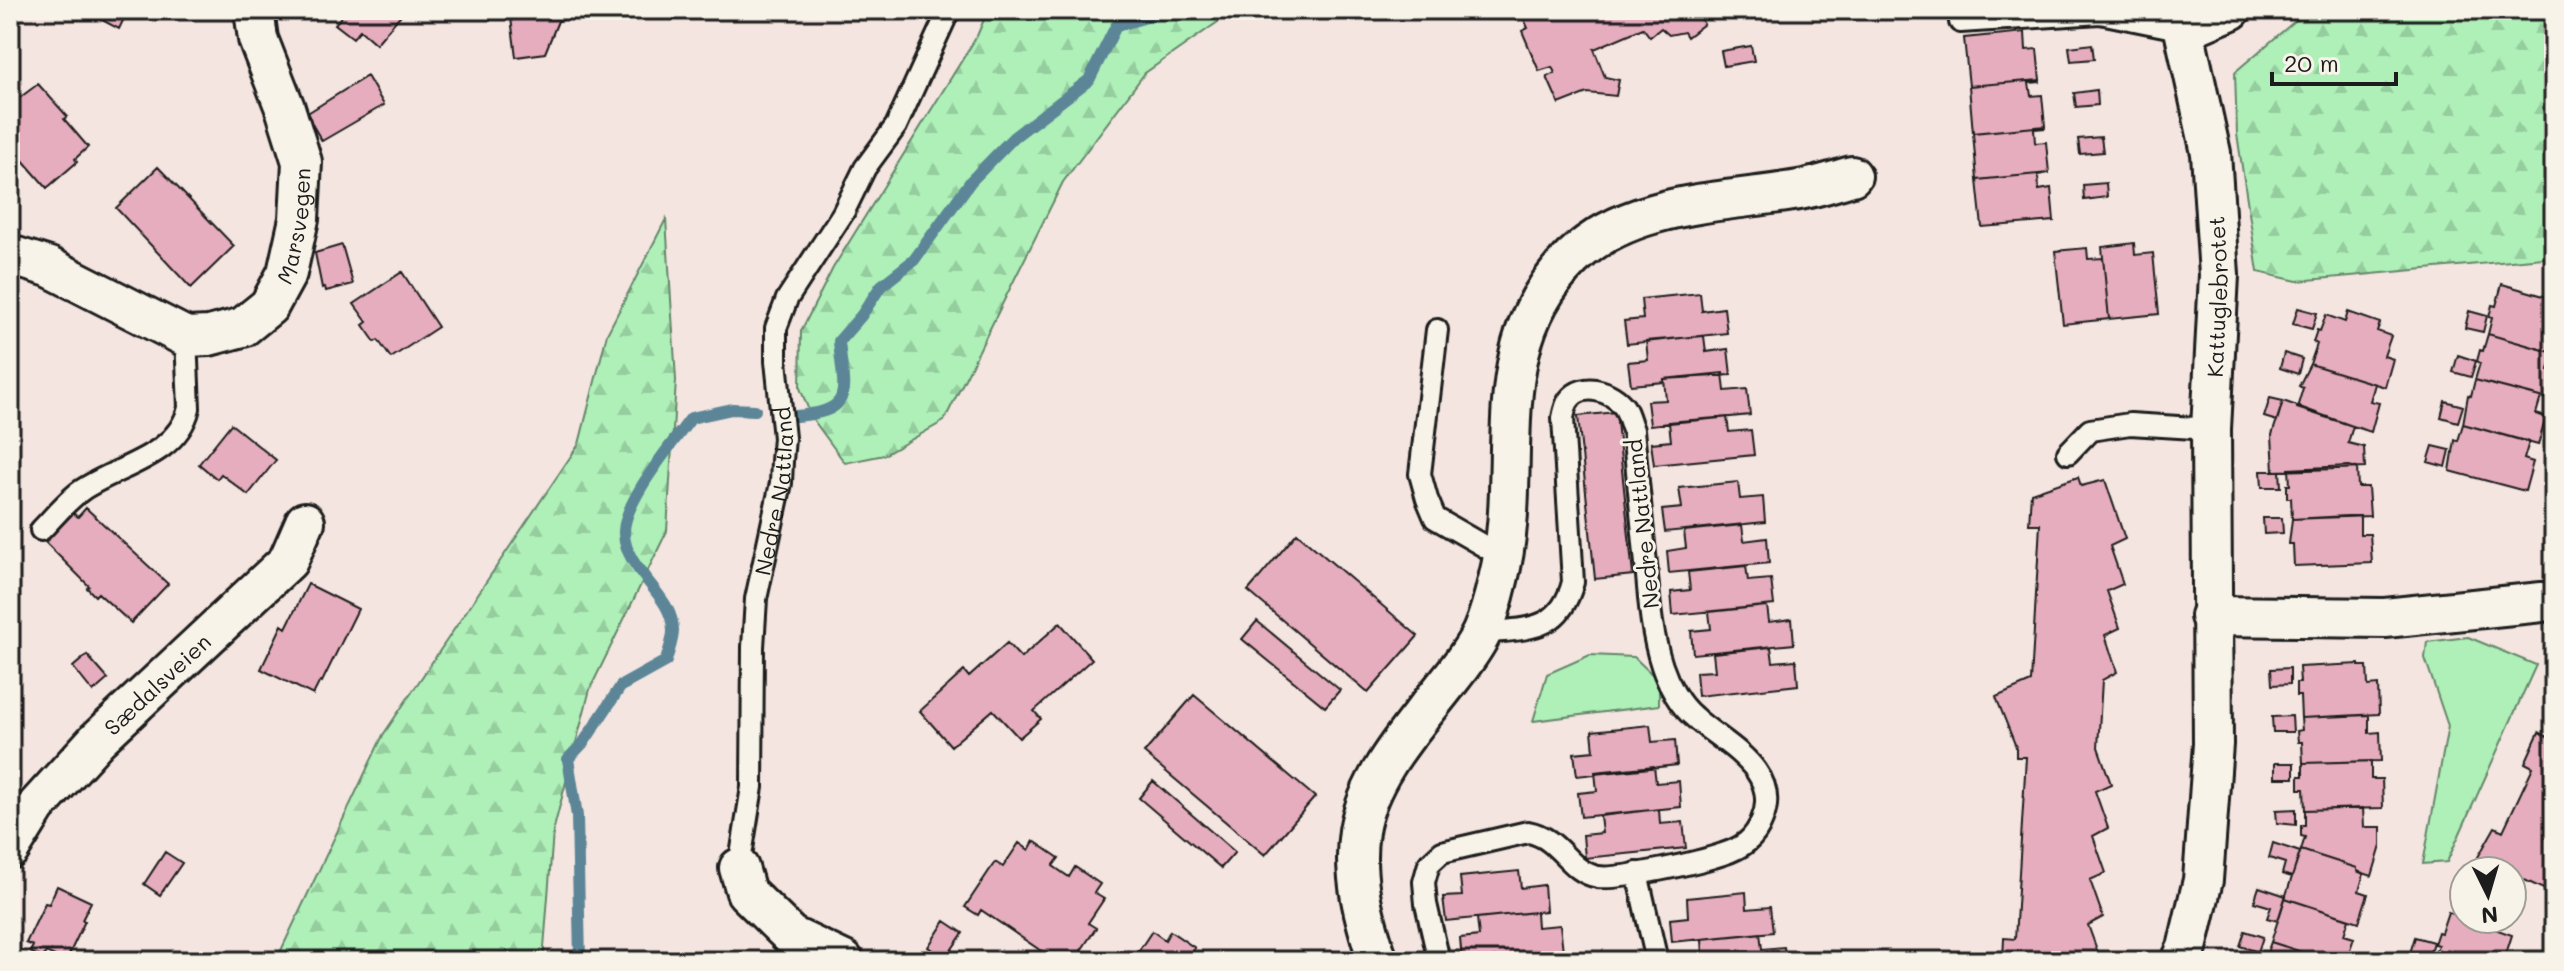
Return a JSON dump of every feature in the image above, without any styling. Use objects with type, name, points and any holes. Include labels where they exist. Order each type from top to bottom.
[{"type":"street","name":"Marsvegen","points":[[186,337],[209,336],[243,327],[269,306],[287,273],[299,219],[302,162],[258,39],[254,10]]},
{"type":"street","points":[[2184,30],[2231,10]]},
{"type":"street","name":"Kattuglebrotet","points":[[2181,961],[2203,880],[2213,744],[2211,429],[2219,275],[2211,153],[2184,30]]},
{"type":"street","points":[[1378,961],[1360,900],[1357,866],[1359,831],[1367,802],[1385,768],[1482,633],[1499,579],[1509,525],[1511,404],[1516,361],[1529,322],[1548,286],[1571,258],[1596,237],[1629,220],[1689,207],[1803,190],[1852,176]]},
{"type":"street","points":[[10,255],[49,267],[186,337]]},
{"type":"street","name":"Sædalsveien","points":[[10,849],[36,807],[97,740],[288,561],[305,522]]},
{"type":"street","points":[[2210,616],[2385,618],[2542,602]]},
{"type":"street","name":"Nedre Nattland","points":[[739,868],[746,892],[791,936],[844,961]]},
{"type":"lane","name":"Nedre Nattland","points":[[739,868],[752,787],[752,662],[756,599],[781,483],[784,438],[776,328],[787,299],[843,213],[865,168],[896,126],[949,10]]},
{"type":"lane","points":[[1959,10],[1960,22],[2100,13],[2184,30]]},
{"type":"lane","points":[[1437,330],[1420,474],[1427,499],[1435,518],[1503,557]]},
{"type":"lane","points":[[41,530],[81,491],[162,449],[175,438],[187,420],[189,408],[186,337]]},
{"type":"lane","name":"Nedre Nattland","points":[[1439,961],[1424,882],[1429,864],[1442,852],[1528,832],[1552,841],[1581,871],[1598,877],[1637,873],[1712,858],[1738,849],[1755,835],[1764,815],[1765,795],[1758,774],[1741,752],[1694,718],[1678,700],[1663,668],[1652,626],[1633,430],[1625,408],[1614,397],[1599,390],[1581,391],[1569,400],[1563,418],[1573,582],[1568,601],[1555,617],[1532,627],[1482,633]]},
{"type":"lane","points":[[2068,453],[2090,430],[2130,424],[2211,429]]},
{"type":"lane","points":[[1637,873],[1657,961]]},
{"type":"green space","points":[[988,10],[1235,10],[1145,73],[1063,182],[944,421],[884,455],[845,463],[812,418],[800,388],[801,331],[833,268],[977,36]]},
{"type":"green space","points":[[2312,10],[2554,10],[2554,257],[2297,281],[2258,272],[2237,134],[2235,72]]},
{"type":"green space","points":[[666,219],[676,380],[667,531],[590,689],[553,832],[543,961],[276,961],[383,735],[579,444],[607,334]]},
{"type":"green space","points":[[2468,637],[2536,665],[2447,862],[2423,864],[2448,726],[2425,658],[2427,642]]},
{"type":"green space","points":[[1590,655],[1634,657],[1659,681],[1659,705],[1533,721],[1547,674]]},
{"type":"building","points":[[83,10],[128,10],[119,29]]},
{"type":"building","points":[[347,10],[405,10],[376,44],[360,30],[353,38],[335,24]]},
{"type":"building","points":[[510,10],[561,10],[563,20],[558,21],[545,53],[516,57]]},
{"type":"building","points":[[1520,10],[1694,10],[1704,24],[1687,37],[1684,32],[1669,35],[1661,28],[1650,37],[1643,28],[1594,49],[1605,77],[1619,80],[1616,96],[1587,93],[1559,104],[1547,77],[1555,73],[1552,67],[1539,71],[1522,31],[1528,28]]},
{"type":"building","points":[[2025,32],[2026,50],[2037,49],[2040,80],[1969,86],[1964,38]]},
{"type":"building","points":[[2092,44],[2094,59],[2071,61],[2069,47]]},
{"type":"building","points":[[1751,46],[1754,61],[1724,66],[1721,51]]},
{"type":"building","points":[[367,76],[384,105],[322,141],[306,114]]},
{"type":"building","points":[[2040,80],[2029,83],[2031,96],[2042,95],[2045,126],[1973,133],[1969,86]]},
{"type":"building","points":[[38,84],[67,116],[64,119],[88,147],[75,159],[77,162],[47,188],[20,157],[10,165],[10,105]]},
{"type":"building","points":[[2097,90],[2098,105],[2076,107],[2074,93]]},
{"type":"building","points":[[2045,126],[2034,129],[2035,143],[2046,142],[2049,173],[1977,180],[1973,133]]},
{"type":"building","points":[[2101,137],[2103,152],[2080,154],[2078,139]]},
{"type":"building","points":[[158,167],[234,246],[191,288],[116,208]]},
{"type":"building","points":[[2049,173],[2038,175],[2039,190],[2051,188],[2054,221],[1982,227],[1977,180]]},
{"type":"building","points":[[2106,183],[2107,197],[2084,200],[2083,185]]},
{"type":"building","points":[[2134,243],[2135,255],[2153,253],[2159,314],[2109,319],[2102,247]]},
{"type":"building","points":[[342,245],[353,284],[326,291],[325,287],[322,288],[315,253]]},
{"type":"building","points":[[2087,248],[2088,259],[2103,258],[2109,319],[2063,324],[2055,251]]},
{"type":"building","points":[[402,272],[438,327],[391,358],[363,325],[367,322],[354,304]]},
{"type":"building","points":[[2502,284],[2554,299],[2554,353],[2488,334],[2492,305],[2496,306]]},
{"type":"building","points":[[1700,293],[1702,311],[1724,308],[1727,333],[1627,344],[1624,321],[1643,319],[1641,299]]},
{"type":"building","points":[[2298,308],[2317,313],[2312,329],[2293,324]]},
{"type":"building","points":[[2469,311],[2487,316],[2483,332],[2465,328]]},
{"type":"building","points":[[2348,312],[2380,323],[2377,331],[2391,336],[2384,356],[2393,359],[2385,387],[2310,364],[2317,344],[2313,342],[2326,315],[2345,322]]},
{"type":"building","points":[[2488,334],[2554,353],[2549,370],[2554,371],[2551,400],[2475,380],[2480,350],[2483,351]]},
{"type":"building","points":[[1704,336],[1706,352],[1728,349],[1731,375],[1664,379],[1664,382],[1631,385],[1628,362],[1648,360],[1646,341]]},
{"type":"building","points":[[2284,353],[2302,359],[2298,374],[2280,368]]},
{"type":"building","points":[[2458,355],[2476,361],[2471,377],[2453,372]]},
{"type":"building","points":[[2310,364],[2375,384],[2370,401],[2379,403],[2371,432],[2297,408],[2303,388],[2299,386]]},
{"type":"building","points":[[1723,373],[1725,391],[1747,389],[1750,415],[1650,425],[1647,401],[1666,400],[1664,379]]},
{"type":"building","points":[[2475,380],[2541,397],[2536,414],[2546,417],[2538,445],[2463,424],[2468,395],[2471,396]]},
{"type":"building","points":[[2270,398],[2283,401],[2277,421],[2264,417]]},
{"type":"building","points":[[2283,401],[2353,426],[2348,443],[2364,447],[2365,468],[2274,471],[2272,435]]},
{"type":"building","points":[[2445,401],[2463,406],[2458,422],[2441,417]]},
{"type":"building","points":[[1616,412],[1633,575],[1595,579],[1578,416]]},
{"type":"building","points":[[1727,417],[1729,432],[1751,430],[1754,455],[1654,465],[1651,443],[1671,441],[1669,422]]},
{"type":"building","points":[[231,424],[276,460],[248,495],[221,474],[217,479],[199,464]]},
{"type":"building","points":[[2463,424],[2529,442],[2524,459],[2533,462],[2525,491],[2450,471],[2455,440],[2458,441]]},
{"type":"building","points":[[2433,446],[2450,450],[2446,467],[2428,462]]},
{"type":"building","points":[[2357,468],[2358,487],[2368,487],[2370,516],[2292,519],[2291,498],[2287,498],[2289,469]]},
{"type":"building","points":[[2261,471],[2280,471],[2281,487],[2262,487]]},
{"type":"building","points":[[2078,477],[2081,486],[2105,480],[2125,539],[2110,546],[2123,584],[2107,591],[2120,628],[2105,635],[2117,672],[2102,680],[2098,747],[2111,784],[2095,791],[2108,828],[2093,836],[2106,873],[2090,880],[2103,917],[2088,925],[2101,961],[2003,961],[2004,938],[2015,939],[2026,757],[2016,757],[2016,747],[1996,697],[2031,682],[2040,524],[2029,524],[2031,493]]},
{"type":"building","points":[[1738,482],[1740,499],[1763,497],[1765,522],[1665,532],[1662,510],[1682,508],[1679,488]]},
{"type":"building","points":[[86,508],[168,584],[131,623],[98,593],[95,596],[45,542],[73,513],[78,517]]},
{"type":"building","points":[[2360,516],[2360,534],[2370,534],[2372,563],[2294,566],[2293,544],[2289,544],[2292,519]]},
{"type":"building","points":[[2263,518],[2282,518],[2283,533],[2264,534]]},
{"type":"building","points":[[1742,525],[1744,541],[1767,538],[1769,563],[1669,573],[1667,551],[1686,548],[1684,531]]},
{"type":"building","points":[[1297,533],[1418,636],[1368,693],[1248,591]]},
{"type":"building","points":[[1746,566],[1748,581],[1771,579],[1774,605],[1673,615],[1671,592],[1690,590],[1688,572]]},
{"type":"building","points":[[308,584],[358,609],[313,695],[261,669],[282,625],[286,628]]},
{"type":"building","points":[[1767,606],[1769,622],[1792,619],[1794,644],[1693,654],[1691,631],[1711,629],[1709,612]]},
{"type":"building","points":[[1257,621],[1340,690],[1325,707],[1242,639]]},
{"type":"building","points":[[1060,623],[1092,659],[1034,711],[1041,719],[1019,738],[993,710],[951,746],[920,711],[964,671],[969,677],[1007,643],[1021,658]]},
{"type":"building","points":[[1771,647],[1773,662],[1796,660],[1798,685],[1698,696],[1696,672],[1715,671],[1713,653]]},
{"type":"building","points":[[87,655],[108,679],[93,692],[73,667]]},
{"type":"building","points":[[2367,666],[2368,686],[2378,685],[2379,714],[2301,718],[2300,696],[2296,696],[2296,683],[2300,683],[2299,667]]},
{"type":"building","points":[[2290,668],[2290,684],[2272,685],[2271,669]]},
{"type":"building","points":[[1194,695],[1315,797],[1265,855],[1144,753]]},
{"type":"building","points":[[2369,715],[2369,733],[2380,732],[2381,761],[2303,763],[2302,742],[2298,742],[2297,731],[2302,730],[2301,718]]},
{"type":"building","points":[[2292,716],[2293,732],[2273,732],[2272,717]]},
{"type":"building","points":[[1650,725],[1652,742],[1675,740],[1677,765],[1577,776],[1574,753],[1594,751],[1592,731]]},
{"type":"building","points":[[2554,725],[2554,894],[2528,882],[2528,855],[2479,855],[2495,827],[2503,831],[2533,767],[2525,763],[2539,732],[2548,737]]},
{"type":"building","points":[[2371,761],[2371,779],[2382,779],[2383,808],[2305,810],[2304,789],[2299,789],[2303,763]]},
{"type":"building","points":[[2275,763],[2294,763],[2294,778],[2275,778]]},
{"type":"building","points":[[1654,766],[1656,783],[1679,781],[1681,807],[1581,817],[1578,793],[1597,791],[1595,772]]},
{"type":"building","points":[[1153,781],[1235,852],[1221,868],[1139,798]]},
{"type":"building","points":[[2363,808],[2364,827],[2381,827],[2381,846],[2372,876],[2301,850],[2305,837],[2301,836],[2301,825],[2305,825],[2305,810]]},
{"type":"building","points":[[1659,809],[1660,824],[1683,822],[1686,848],[1585,858],[1583,835],[1602,833],[1600,816]]},
{"type":"building","points":[[2296,809],[2296,825],[2277,823],[2276,810]]},
{"type":"building","points":[[1034,841],[1059,858],[1053,866],[1069,877],[1075,867],[1100,884],[1094,893],[1104,899],[1088,923],[1096,928],[1074,961],[1056,961],[981,910],[978,915],[965,907],[995,862],[1003,867],[1019,843],[1029,850]]},
{"type":"building","points":[[2273,843],[2300,852],[2292,877],[2282,874],[2285,863],[2269,858]]},
{"type":"building","points":[[2301,850],[2357,868],[2364,874],[2359,891],[2368,894],[2359,922],[2285,898]]},
{"type":"building","points":[[165,852],[182,863],[160,895],[144,884]]},
{"type":"building","points":[[1519,871],[1521,888],[1544,885],[1546,911],[1446,921],[1443,897],[1462,896],[1460,877]]},
{"type":"building","points":[[57,886],[91,902],[66,961],[46,952],[43,958],[30,952],[33,946],[26,943],[45,903],[49,904]]},
{"type":"building","points":[[2259,887],[2286,896],[2278,921],[2267,918],[2271,907],[2254,902]]},
{"type":"building","points":[[1746,892],[1747,909],[1770,907],[1773,932],[1672,942],[1670,919],[1688,917],[1687,898]]},
{"type":"building","points":[[2285,898],[2349,919],[2344,935],[2354,938],[2346,961],[2330,961],[2271,942]]},
{"type":"building","points":[[1536,912],[1537,927],[1560,925],[1563,951],[1462,961],[1460,938],[1479,936],[1477,918]]},
{"type":"building","points":[[2448,912],[2448,935],[2512,935],[2506,954],[2516,957],[2515,961],[2432,961],[2438,945],[2434,944],[2438,932],[2441,933]]},
{"type":"building","points":[[945,921],[963,933],[945,959],[928,947]]},
{"type":"building","points":[[1152,931],[1165,940],[1170,931],[1195,948],[1189,956],[1196,961],[1122,961],[1128,951],[1136,955]]},
{"type":"building","points":[[2245,931],[2263,937],[2258,952],[2240,946]]},
{"type":"building","points":[[1760,933],[1762,949],[1784,947],[1786,961],[1685,961],[1703,956],[1702,939]]},
{"type":"building","points":[[2415,937],[2433,942],[2428,959],[2410,953]]},
{"type":"building","points":[[2271,942],[2330,961],[2261,961],[2263,952],[2267,953]]},
{"type":"building","points":[[1539,953],[1540,961],[1481,961],[1481,959]]},
{"type":"waterway","points":[[796,416],[829,409],[837,403],[843,385],[839,341],[881,286],[914,260],[971,181],[1014,137],[1089,80],[1116,26],[1170,10]]},
{"type":"waterway","points":[[580,961],[577,816],[568,759],[584,742],[621,686],[666,661],[673,635],[666,606],[640,572],[627,548],[624,534],[626,521],[639,491],[691,418],[732,409],[755,410]]}]
